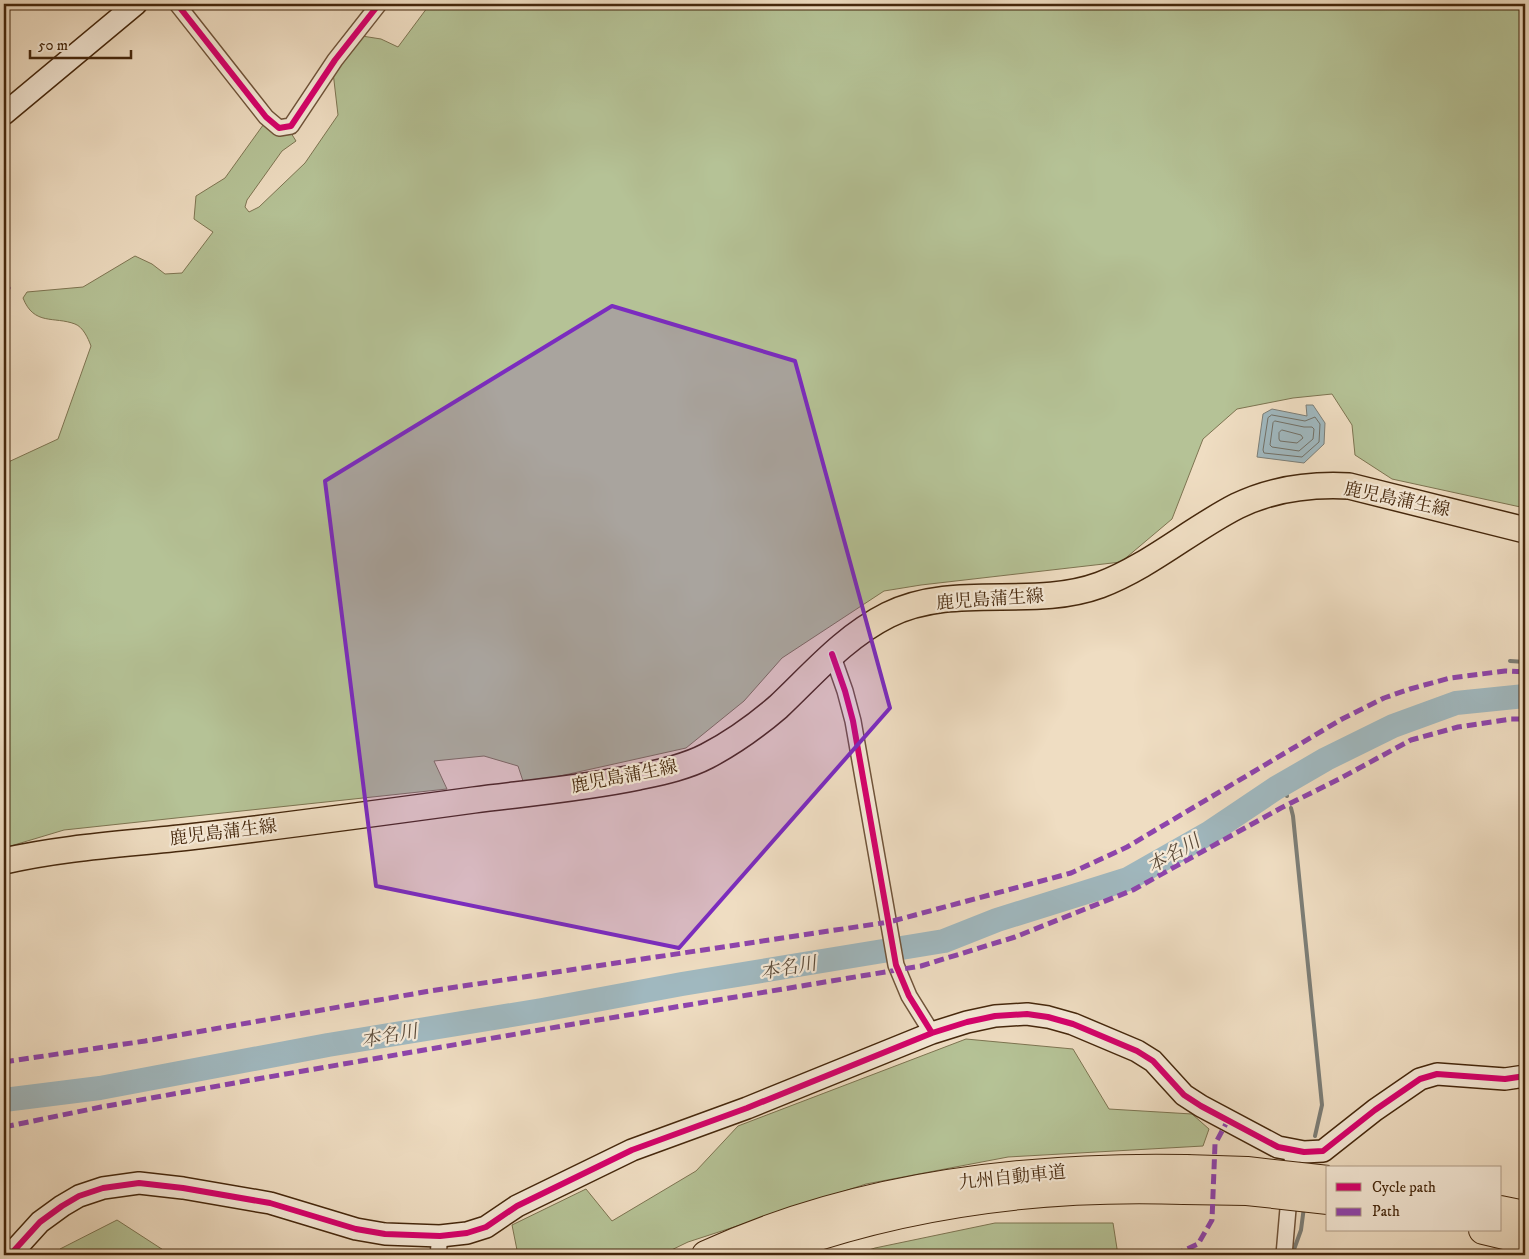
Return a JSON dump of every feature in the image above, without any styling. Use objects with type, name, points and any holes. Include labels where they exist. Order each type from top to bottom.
[{"type":"highway","name":"九州自動車道","points":[[706,1255],[772,1229],[828,1211],[893,1194],[956,1182],[1012,1175],[1079,1170],[1185,1179],[1247,1191],[1326,1200]]},
{"type":"highway","name":"九州自動車道","points":[[763,1255],[833,1232],[898,1215],[1015,1195],[1137,1188],[1185,1179],[1247,1171],[1326,1180]]},
{"type":"highway","points":[[1502,1210],[1525,1215]]},
{"type":"highway","points":[[1491,1232],[1525,1240]]},
{"type":"main road","name":"鹿児島蒲生線","points":[[4,860],[78,847],[262,828],[602,783],[638,777],[683,766],[707,756],[748,730],[775,709],[851,637],[889,615],[919,604],[974,597],[1041,596],[1098,586],[1138,567],[1239,505],[1295,488],[1328,485],[1349,486],[1525,530]]},
{"type":"street","points":[[4,114],[136,4]]},
{"type":"street","points":[[177,4],[261,111],[279,128],[290,126],[335,60],[379,4]]},
{"type":"street","points":[[832,654],[853,721],[896,964],[909,996],[932,1033]]},
{"type":"street","points":[[10,1255],[40,1222],[79,1196],[103,1188],[139,1183],[270,1203],[356,1229],[439,1245],[486,1227],[517,1206],[632,1150],[747,1108],[932,1033],[967,1022],[995,1016],[1027,1014],[1073,1024],[1137,1051],[1153,1061],[1184,1095],[1201,1106],[1278,1147],[1293,1151],[1323,1151],[1375,1110],[1420,1079],[1437,1074],[1505,1078],[1525,1076]]},
{"type":"street","points":[[1284,1255],[1293,1151]]},
{"type":"highlighted area","points":[[612,306],[795,361],[890,708],[679,948],[376,886],[325,481]]},
{"type":"green space","points":[[430,4],[1525,4],[1525,508],[1392,479],[1355,455],[1352,425],[1332,394],[1293,398],[1237,409],[1203,439],[1172,519],[1121,562],[884,591],[782,658],[744,701],[686,748],[524,784],[518,766],[484,756],[434,761],[447,789],[64,830],[4,848],[4,464],[58,439],[91,346],[85,333],[78,325],[45,319],[33,313],[23,298],[27,292],[83,287],[135,256],[152,264],[165,274],[182,273],[213,232],[194,219],[196,196],[225,178],[266,121],[291,133],[296,141],[282,151],[247,200],[245,207],[249,212],[259,207],[305,163],[338,115],[333,72],[362,36],[381,39],[398,47]]},
{"type":"green space","points":[[966,1039],[1073,1049],[1109,1109],[1192,1114],[1209,1129],[1203,1146],[1008,1157],[866,1184],[688,1242],[661,1255],[518,1255],[512,1225],[586,1189],[612,1221],[696,1171],[738,1126]]},
{"type":"green space","points":[[117,1220],[171,1255],[55,1255],[60,1249]]},
{"type":"green space","points":[[995,1223],[1113,1223],[1118,1255],[853,1255],[875,1248]]},
{"type":"water","points":[[1306,405],[1313,405],[1325,423],[1324,444],[1304,463],[1257,457],[1263,414],[1272,409],[1307,416]]},
{"type":"waterway","points":[[1510,661],[1525,662]]},
{"type":"waterway","name":"本名川","points":[[4,1100],[100,1088],[328,1045],[944,941],[997,920],[1128,879],[1209,833],[1276,788],[1326,759],[1393,726],[1456,703],[1525,696]]},
{"type":"waterway","points":[[1283,784],[1287,796]]},
{"type":"waterway","points":[[1291,808],[1322,1105],[1315,1136]]},
{"type":"waterway","points":[[1292,1255],[1301,1230],[1304,1207]]},
{"type":"marked path","points":[[4,284],[8,288],[4,299]]},
{"type":"marked path","points":[[4,379],[6,391],[4,407]]},
{"type":"marked path","points":[[4,1062],[145,1041],[430,991],[889,922],[1071,873],[1127,847],[1342,719],[1384,698],[1450,678],[1505,671],[1525,672]]},
{"type":"marked path","points":[[4,1127],[101,1107],[257,1079],[921,966],[1015,937],[1133,890],[1281,808],[1411,740],[1458,727],[1511,719],[1525,719]]},
{"type":"marked path","points":[[1174,1255],[1198,1244],[1212,1220],[1215,1144],[1228,1120]]},
{"type":"cycle path","points":[[177,4],[266,117],[279,128],[291,126],[335,60],[379,4]]},
{"type":"cycle path","points":[[832,654],[853,721],[896,965],[909,996],[932,1033]]},
{"type":"cycle path","points":[[10,1255],[40,1222],[79,1196],[103,1188],[139,1183],[183,1188],[270,1203],[356,1229],[385,1234],[440,1236],[467,1233],[486,1227],[517,1206],[632,1150],[747,1108],[932,1033],[967,1022],[995,1016],[1027,1014],[1048,1017],[1073,1024],[1137,1051],[1153,1061],[1184,1095],[1201,1106],[1278,1147],[1304,1152],[1323,1151],[1375,1110],[1420,1079],[1437,1074],[1505,1079],[1525,1076]]}]
